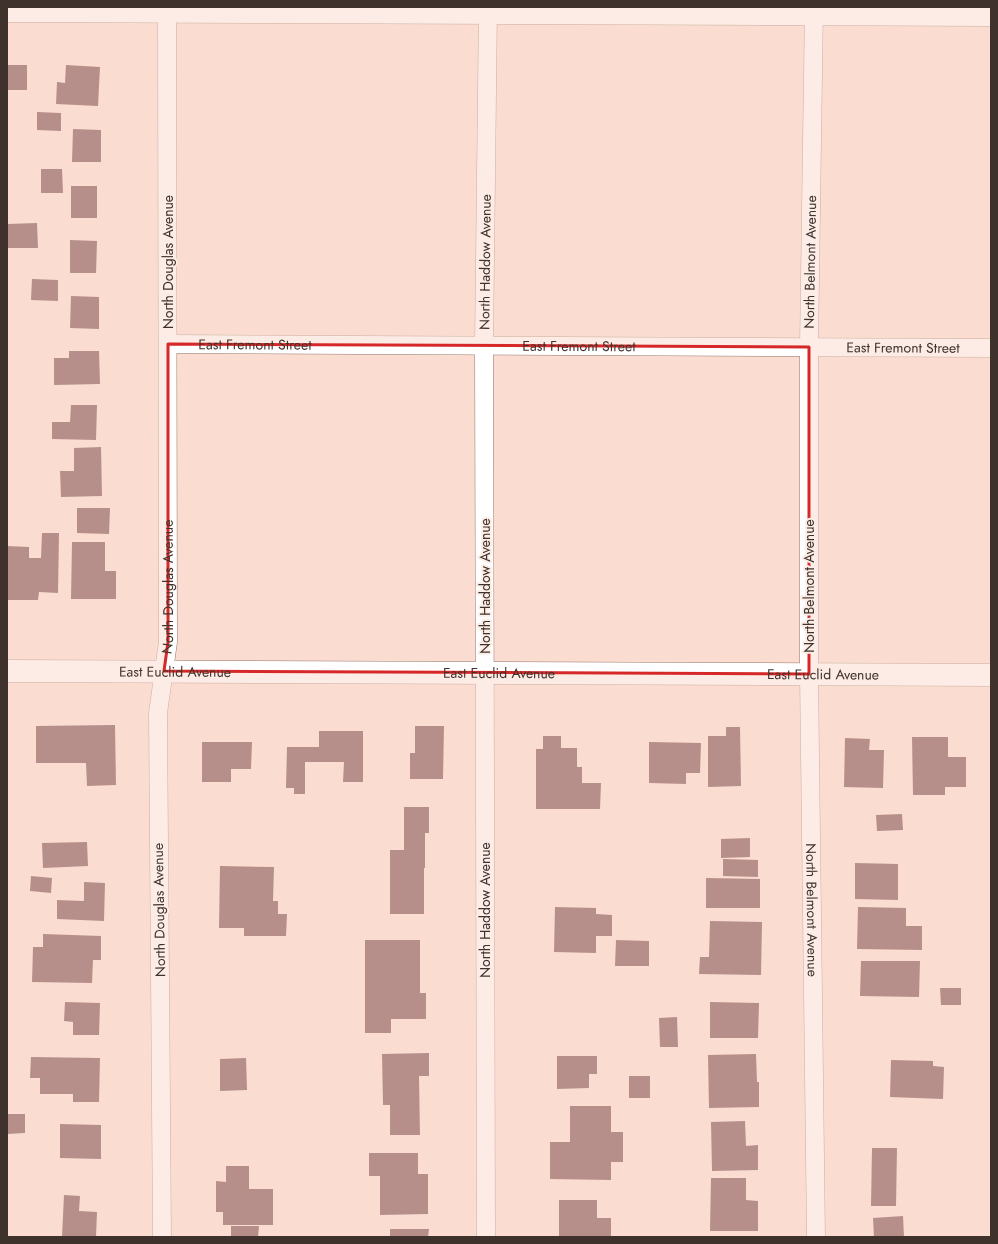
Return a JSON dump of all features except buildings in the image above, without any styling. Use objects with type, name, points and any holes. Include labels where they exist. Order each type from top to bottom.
[{"type":"street","points":[[7,13],[167,10],[814,12],[991,17]]},
{"type":"street","name":"North Douglas Avenue","points":[[162,1237],[158,713],[168,642],[167,10]]},
{"type":"street","name":"North Haddow Avenue","points":[[486,1237],[484,346],[488,11]]},
{"type":"street","name":"North Belmont Avenue","points":[[814,12],[809,347],[808,674],[816,1237]]},
{"type":"street","name":"East Fremont Street","points":[[168,344],[991,348]]},
{"type":"street","name":"East Euclid Avenue","points":[[7,670],[991,675]]},
{"type":"highlighted area","points":[[168,344],[809,347],[809,674],[164,671],[168,642]]}]
